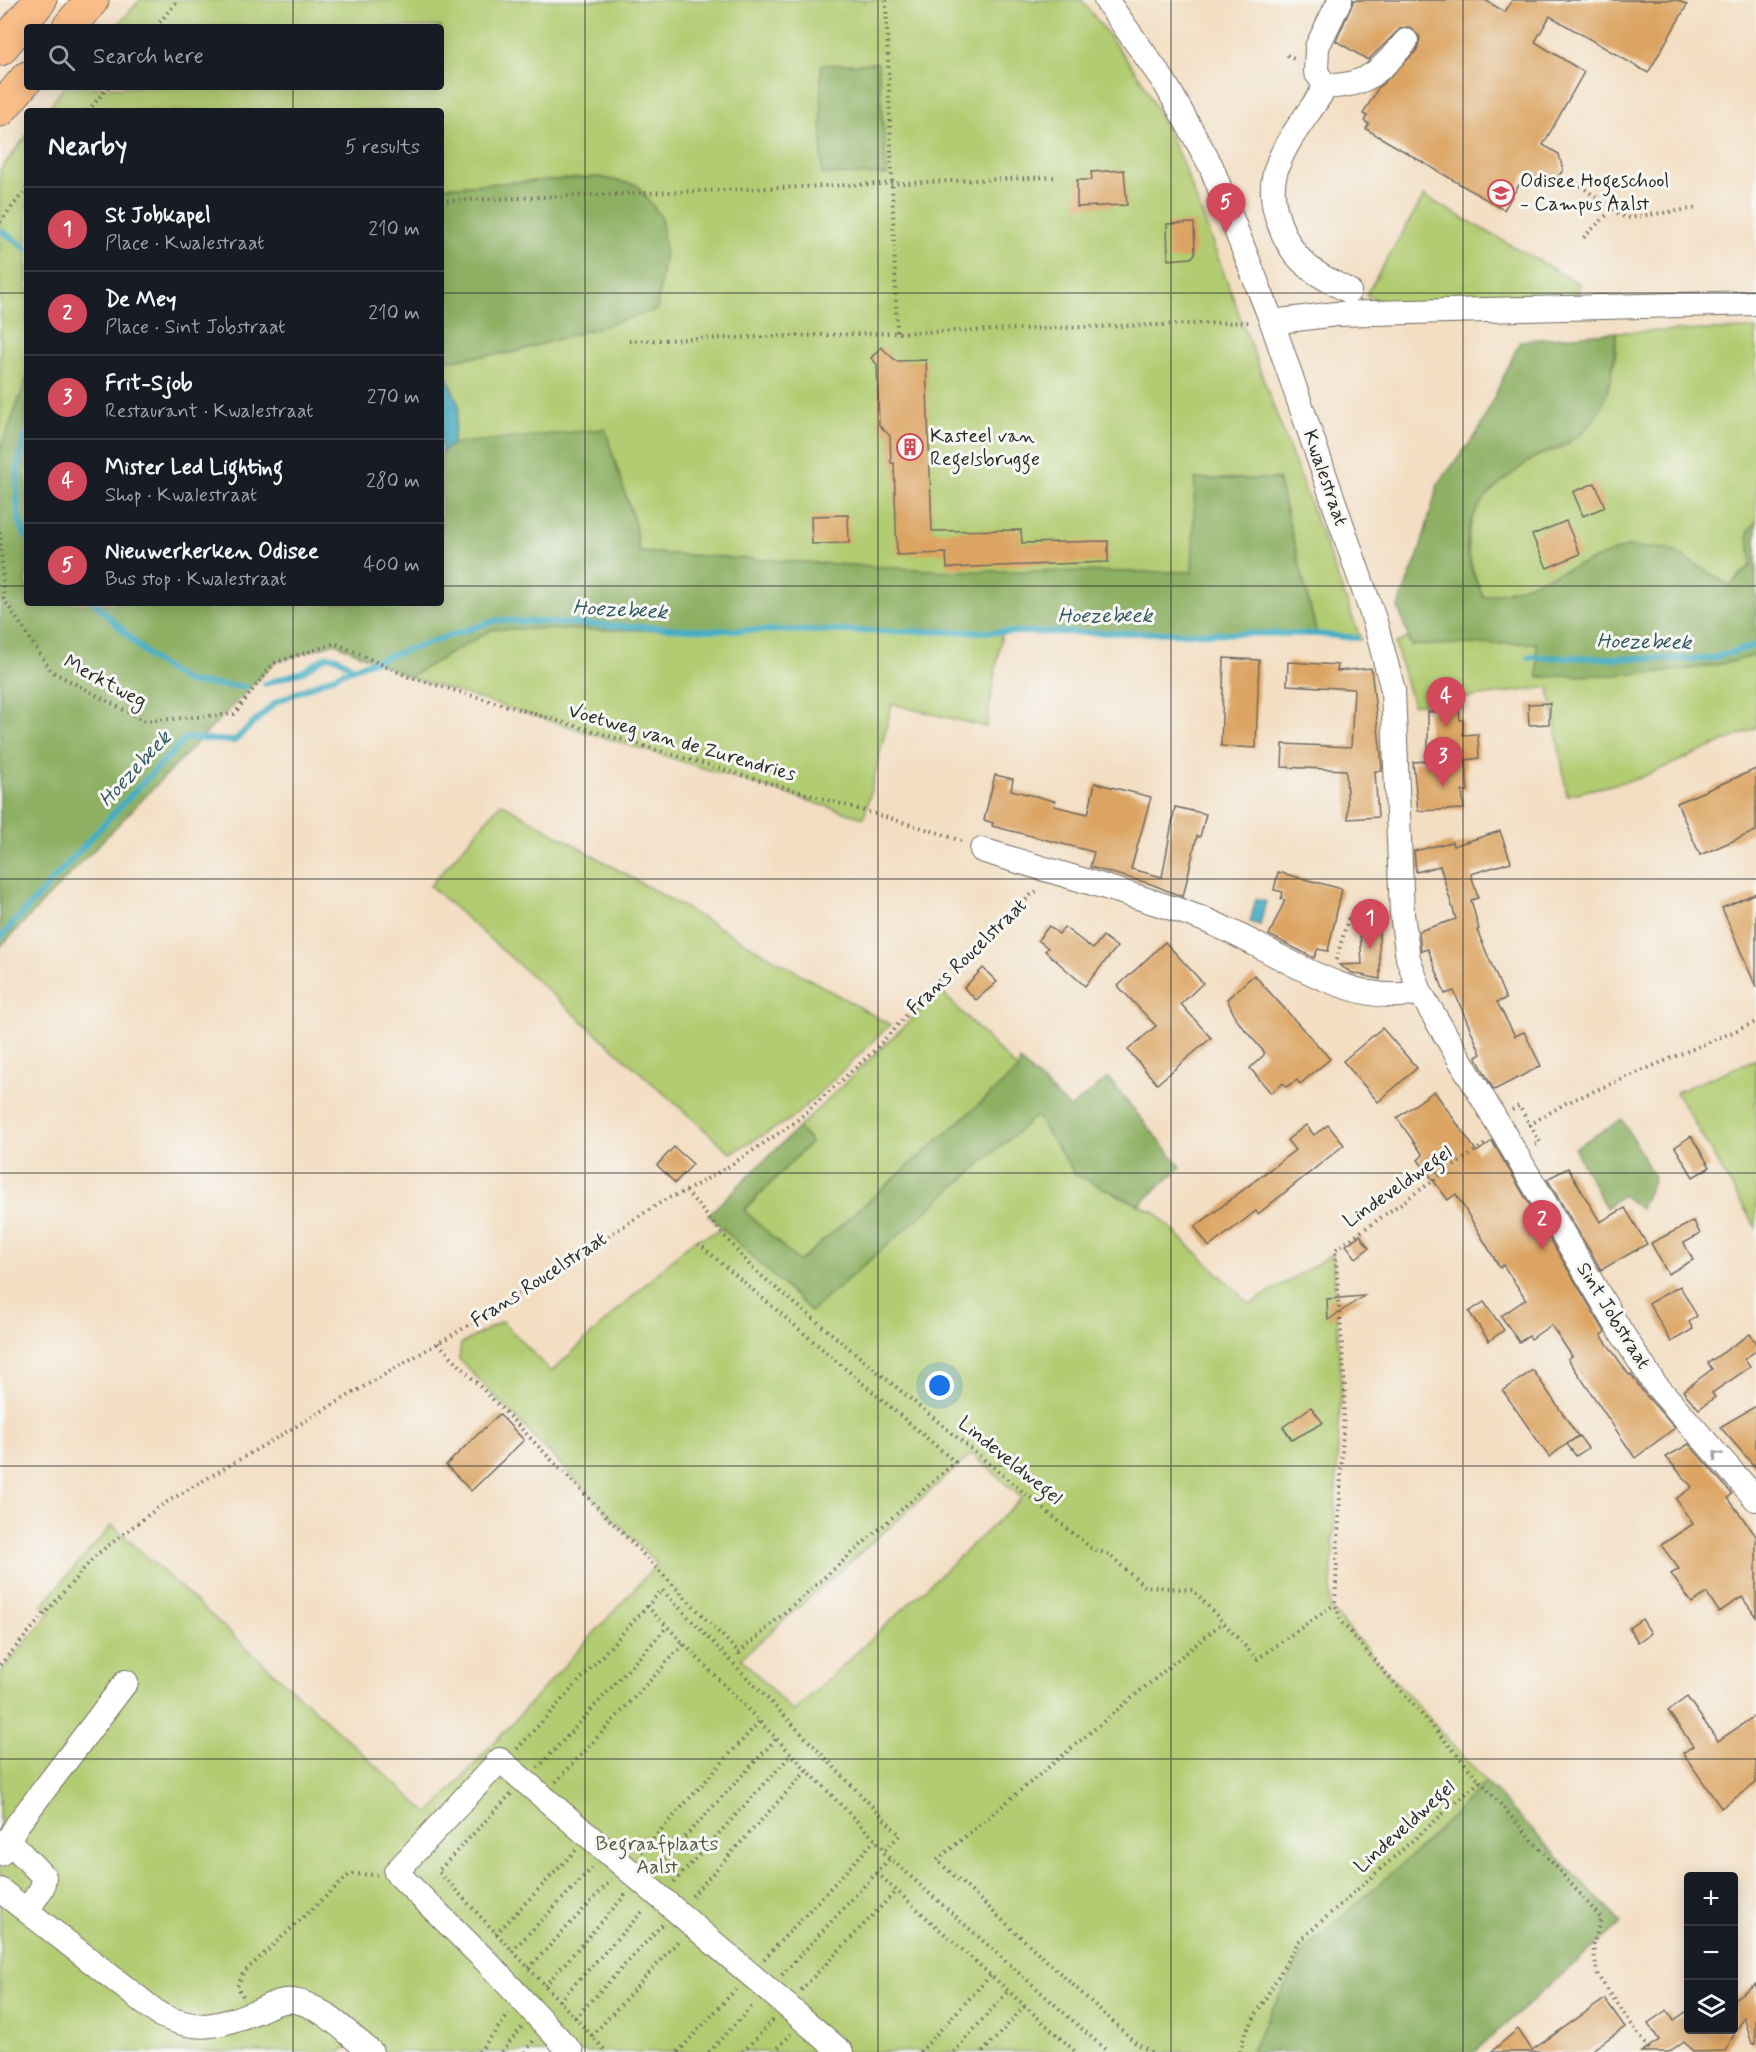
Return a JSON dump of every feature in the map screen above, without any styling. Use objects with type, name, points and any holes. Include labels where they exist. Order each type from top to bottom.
[{"type":"highway","points":[[0,49],[40,0]]},
{"type":"highway","points":[[72,24],[92,0]]},
{"type":"highway","points":[[0,110],[24,82]]},
{"type":"street","name":"Kwalestraat","points":[[1106,0],[1166,83],[1210,166],[1272,322],[1389,670],[1393,690],[1402,914],[1408,958],[1420,992]]},
{"type":"street","points":[[1326,86],[1316,72],[1317,47],[1340,0]]},
{"type":"street","points":[[1326,86],[1355,83],[1379,72],[1406,41]]},
{"type":"street","points":[[1326,86],[1285,150],[1275,173],[1273,194],[1289,244],[1305,264],[1349,291]]},
{"type":"street","points":[[1272,322],[1336,314],[1756,303]]},
{"type":"street","points":[[982,850],[1202,919],[1331,981],[1384,997],[1420,992]]},
{"type":"street","name":"Sint Jobstraat","points":[[1420,992],[1654,1383],[1756,1499]]},
{"type":"street","points":[[27,1911],[42,1888],[44,1877],[4,1847],[126,1682]]},
{"type":"street","points":[[571,2052],[396,1872],[500,1760],[841,2052]]},
{"type":"street","points":[[0,1890],[160,2015],[184,2026],[207,2027],[277,2002],[294,2001],[320,2012],[371,2052]]},
{"type":"path","points":[[158,24],[178,0]]},
{"type":"path","points":[[886,0],[894,185],[897,332]]},
{"type":"path","points":[[90,108],[106,90]]},
{"type":"path","points":[[444,201],[1056,177]]},
{"type":"path","points":[[1571,178],[1626,218],[1698,208]]},
{"type":"path","points":[[0,222],[24,192]]},
{"type":"path","points":[[1582,239],[1612,210]]},
{"type":"path","points":[[629,340],[1272,322]]},
{"type":"path","name":"Merktweg","points":[[0,532],[4,599],[51,671],[145,721],[234,714],[274,663],[335,643],[374,662]]},
{"type":"path","name":"Voetweg van de Zurendries","points":[[374,662],[409,677],[943,834],[982,850]]},
{"type":"path","name":"Frans Roucelstraat","points":[[0,1665],[96,1555],[160,1506],[438,1343],[666,1199],[686,1191],[794,1123],[873,1052],[945,973],[971,953],[1031,895],[1064,876]]},
{"type":"path","points":[[1331,981],[1348,919],[1402,914]]},
{"type":"path","points":[[1529,1125],[1566,1103],[1756,1022]]},
{"type":"path","name":"Lindeveldwegel","points":[[1240,2052],[1245,2034],[1299,1942],[1480,1781],[1342,1623],[1335,1604],[1345,1387],[1335,1251],[1502,1131]]},
{"type":"path","name":"Lindeveldwegel","points":[[686,1191],[752,1269],[1091,1548],[1109,1555],[1144,1586],[1193,1590],[1257,1659],[1335,1604]]},
{"type":"path","points":[[438,1343],[739,1653],[955,1462],[699,1245]]},
{"type":"path","points":[[504,1763],[662,1590],[900,1835],[885,1850]]},
{"type":"path","points":[[647,1606],[885,1850],[883,1852],[1108,2052]]},
{"type":"path","points":[[1151,2052],[1135,2042],[938,1860],[1223,1622]]},
{"type":"path","points":[[531,1786],[667,1627]]},
{"type":"path","points":[[607,2052],[438,1871],[684,1644]]},
{"type":"path","points":[[575,2018],[650,1889],[759,1722]]},
{"type":"path","points":[[559,2001],[776,1738]]},
{"type":"path","points":[[545,1986],[791,1755]]},
{"type":"path","points":[[529,1968],[650,1889],[807,1770]]},
{"type":"path","points":[[1480,1781],[1601,1918],[1593,1946],[1598,1976],[1651,2052]]},
{"type":"path","points":[[496,1934],[589,1836]]},
{"type":"path","points":[[678,2052],[875,1840]]},
{"type":"path","points":[[709,2052],[890,1858]]},
{"type":"path","points":[[263,2008],[247,2002],[237,1988],[243,1973],[350,1874],[392,1874],[396,1872]]},
{"type":"path","points":[[877,1873],[1076,2052]]},
{"type":"path","points":[[512,1951],[650,1889]]},
{"type":"path","points":[[592,2036],[650,1889]]},
{"type":"path","points":[[743,2052],[896,1890]]},
{"type":"path","points":[[920,2052],[991,1976]]},
{"type":"path","points":[[954,2052],[1008,1991]]},
{"type":"path","points":[[479,2052],[527,2006]]},
{"type":"path","points":[[502,2052],[527,2006]]},
{"type":"path","points":[[983,2052],[1025,2006]]},
{"type":"green space","points":[[140,0],[1082,0],[1142,80],[1183,164],[1361,640],[1317,634],[1278,479],[1195,479],[1193,572],[945,571],[638,552],[635,525],[605,429],[452,444],[459,406],[444,368],[444,361],[515,352],[665,251],[661,217],[637,185],[599,177],[444,187],[444,108],[48,108],[62,90],[444,90],[444,24],[119,24]]},
{"type":"green space","points":[[878,63],[887,175],[822,174],[821,65]]},
{"type":"green space","points":[[24,139],[24,386],[0,451],[0,170]]},
{"type":"green space","points":[[599,177],[637,185],[661,217],[665,251],[657,310],[515,352],[444,361],[444,187]]},
{"type":"green space","points":[[1424,196],[1580,284],[1576,297],[1392,306],[1366,295]]},
{"type":"green space","points":[[1756,329],[1756,521],[1748,533],[1752,564],[1730,586],[1670,549],[1484,597],[1474,573],[1469,552],[1469,533],[1473,516],[1482,500],[1513,472],[1538,456],[1568,444],[1614,364],[1616,332]]},
{"type":"green space","points":[[1616,332],[1613,368],[1608,391],[1598,413],[1586,430],[1559,447],[1537,456],[1511,475],[1495,488],[1474,515],[1467,545],[1469,561],[1475,578],[1484,597],[1510,591],[1626,547],[1670,549],[1730,586],[1752,564],[1748,533],[1756,521],[1756,655],[1675,671],[1538,677],[1537,643],[1411,645],[1398,607],[1420,550],[1438,484],[1478,432],[1520,341]]},
{"type":"green space","points":[[24,386],[24,606],[444,606],[444,451],[452,444],[605,429],[635,525],[639,552],[945,571],[1192,572],[1195,479],[1278,479],[1317,634],[493,629],[409,677],[335,643],[274,663],[0,947],[0,451]]},
{"type":"green space","points":[[493,629],[1002,632],[986,727],[892,704],[864,818],[409,677]]},
{"type":"green space","points":[[1407,638],[1411,645],[1537,643],[1538,677],[1675,671],[1756,655],[1756,728],[1637,779],[1567,795],[1549,687],[1413,705],[1395,644]]},
{"type":"green space","points":[[501,803],[890,1025],[793,1118],[731,1153],[430,886]]},
{"type":"green space","points":[[941,991],[1018,1070],[799,1262],[744,1211],[811,1142],[798,1128]]},
{"type":"green space","points":[[1756,1059],[1756,1228],[1676,1092]]},
{"type":"green space","points":[[1020,1061],[1070,1108],[1108,1078],[1181,1167],[1139,1205],[1076,1175],[1036,1116],[811,1311],[708,1215],[798,1128],[811,1142],[744,1210],[799,1262],[1018,1070]]},
{"type":"green space","name":"Begraafplaats Aalst","points":[[1036,1115],[1076,1175],[1154,1212],[1250,1304],[1333,1254],[1341,1386],[1330,1608],[1486,1782],[1416,1852],[1305,1949],[1250,2052],[358,2052],[349,2045],[342,2052],[0,2052],[0,1673],[51,1612],[41,1606],[112,1525],[429,1814],[657,1564],[459,1359],[461,1344],[502,1321],[551,1372],[691,1242],[723,1229],[811,1311]],"holes":[[[972,1454],[1022,1498],[793,1712],[741,1658]]]},
{"type":"green space","points":[[1622,1119],[1654,1177],[1641,1209],[1622,1195],[1606,1208],[1574,1148]]},
{"type":"green space","points":[[1486,1782],[1621,1923],[1474,2052],[1250,2052],[1305,1949],[1416,1852]]},
{"type":"water","points":[[444,368],[459,406],[452,444],[444,451]]},
{"type":"water","points":[[1256,899],[1266,902],[1260,925],[1250,922]]},
{"type":"building","points":[[1354,0],[1485,0],[1505,12],[1512,0],[1678,0],[1687,5],[1648,73],[1550,16],[1535,42],[1584,72],[1543,145],[1559,154],[1563,170],[1556,180],[1547,183],[1526,173],[1504,210],[1366,129],[1369,124],[1364,121],[1367,116],[1363,114],[1378,88],[1417,50],[1420,37],[1409,27],[1401,28],[1368,60],[1336,41]]},
{"type":"building","points":[[1124,170],[1127,205],[1077,207],[1077,180],[1092,180],[1091,172]]},
{"type":"building","points":[[1194,223],[1195,254],[1191,258],[1168,260],[1167,224]]},
{"type":"building","name":"Kasteel van Regelsbrugge","points":[[881,347],[896,361],[926,360],[932,531],[1021,530],[1022,543],[1108,541],[1108,562],[947,568],[946,553],[897,555],[894,463],[891,463],[890,436],[879,425],[877,364],[871,358]]},
{"type":"building","points":[[1595,483],[1605,507],[1583,516],[1573,492]]},
{"type":"building","points":[[848,515],[849,543],[812,544],[811,516]]},
{"type":"building","points":[[1566,521],[1580,554],[1547,568],[1532,535]]},
{"type":"building","points":[[1224,658],[1259,660],[1256,748],[1221,746]]},
{"type":"building","points":[[1288,662],[1338,665],[1337,671],[1371,668],[1382,771],[1375,771],[1378,817],[1348,819],[1346,770],[1282,767],[1283,744],[1351,747],[1354,689],[1287,685]]},
{"type":"building","points":[[1550,703],[1549,724],[1529,725],[1528,704]]},
{"type":"building","points":[[1459,710],[1460,720],[1463,720],[1463,735],[1478,734],[1479,758],[1466,760],[1468,791],[1462,791],[1464,809],[1418,811],[1413,762],[1428,761],[1428,712]]},
{"type":"building","points":[[1756,769],[1756,831],[1700,855],[1677,803]]},
{"type":"building","points":[[995,775],[1013,779],[1011,790],[1055,801],[1054,806],[1088,814],[1095,783],[1151,797],[1131,869],[1162,877],[1175,807],[1206,814],[1200,837],[1197,836],[1183,897],[1151,884],[1090,867],[1094,852],[992,826],[993,823],[984,820]]},
{"type":"building","points":[[1500,831],[1511,862],[1471,874],[1478,898],[1471,900],[1479,929],[1477,930],[1506,999],[1497,1002],[1515,1036],[1524,1032],[1541,1066],[1494,1090],[1476,1057],[1481,1054],[1454,991],[1445,994],[1428,949],[1421,951],[1419,931],[1456,919],[1440,866],[1416,872],[1414,851],[1452,842],[1453,846]]},
{"type":"building","points":[[1278,872],[1342,889],[1328,951],[1318,949],[1314,958],[1269,935],[1285,900],[1281,899],[1283,892],[1274,890]]},
{"type":"building","points":[[1756,893],[1756,987],[1722,908]]},
{"type":"building","points":[[1049,926],[1059,934],[1064,927],[1093,949],[1103,936],[1117,947],[1085,986],[1045,951],[1048,948],[1038,940]]},
{"type":"building","points":[[1360,932],[1379,932],[1380,979],[1352,973],[1339,965],[1362,964]]},
{"type":"building","points":[[1165,942],[1203,983],[1181,1004],[1211,1038],[1157,1084],[1128,1050],[1156,1026],[1118,986]]},
{"type":"building","points":[[983,968],[997,982],[976,1000],[964,988]]},
{"type":"building","points":[[1254,975],[1330,1059],[1300,1084],[1297,1080],[1286,1087],[1283,1083],[1271,1093],[1250,1068],[1264,1055],[1264,1052],[1236,1019],[1227,999]]},
{"type":"building","points":[[1382,1028],[1417,1068],[1378,1102],[1343,1061]]},
{"type":"building","points":[[1434,1091],[1477,1152],[1492,1141],[1605,1332],[1601,1335],[1629,1375],[1631,1374],[1643,1392],[1675,1428],[1635,1458],[1568,1359],[1572,1356],[1551,1325],[1531,1339],[1529,1336],[1519,1342],[1501,1316],[1526,1299],[1503,1265],[1500,1268],[1456,1194],[1448,1200],[1418,1160],[1423,1155],[1397,1118]]},
{"type":"building","points":[[1306,1125],[1314,1135],[1328,1125],[1344,1145],[1258,1214],[1256,1211],[1209,1247],[1195,1227],[1295,1150],[1287,1140]]},
{"type":"building","points":[[1691,1136],[1710,1167],[1693,1177],[1675,1147]]},
{"type":"building","points":[[674,1147],[693,1164],[675,1183],[657,1165]]},
{"type":"building","points":[[1568,1168],[1600,1222],[1625,1208],[1647,1244],[1601,1270],[1547,1179]]},
{"type":"building","points":[[1694,1221],[1700,1234],[1684,1243],[1693,1260],[1668,1274],[1651,1243]]},
{"type":"building","points":[[1360,1235],[1369,1248],[1356,1258],[1346,1245]]},
{"type":"building","points":[[1680,1286],[1697,1316],[1689,1322],[1693,1329],[1671,1342],[1649,1303]]},
{"type":"building","points":[[1364,1296],[1328,1320],[1327,1299]]},
{"type":"building","points":[[1484,1302],[1504,1330],[1489,1341],[1469,1312]]},
{"type":"building","points":[[1750,1334],[1756,1342],[1756,1351],[1744,1359],[1750,1367],[1712,1393],[1715,1397],[1699,1409],[1683,1391],[1712,1369],[1708,1363]]},
{"type":"building","points":[[1533,1370],[1578,1436],[1549,1457],[1503,1391]]},
{"type":"building","points":[[1756,1406],[1756,1468],[1720,1427]]},
{"type":"building","points":[[1311,1407],[1323,1423],[1292,1440],[1283,1427]]},
{"type":"building","points":[[499,1414],[524,1440],[471,1491],[446,1465]]},
{"type":"building","points":[[1579,1436],[1588,1448],[1576,1456],[1567,1444]]},
{"type":"building","points":[[1689,1444],[1732,1494],[1728,1498],[1756,1536],[1756,1617],[1742,1597],[1719,1612],[1707,1593],[1692,1603],[1671,1574],[1679,1569],[1661,1545],[1693,1524],[1676,1499],[1692,1487],[1666,1457]]},
{"type":"building","points":[[1642,1619],[1651,1633],[1638,1642],[1629,1628]]},
{"type":"building","points":[[1687,1697],[1718,1741],[1756,1715],[1756,1783],[1721,1808],[1683,1753],[1693,1746],[1668,1711]]},
{"type":"building","points":[[1756,1984],[1756,2043],[1752,2044],[1744,2017],[1738,2028],[1738,1996]]},
{"type":"building","points":[[1605,1999],[1625,2027],[1589,2052],[1491,2052],[1518,2029],[1532,2050]]},
{"type":"building","points":[[1667,2010],[1674,2021],[1684,2014],[1684,2034],[1734,2034],[1725,2051],[1693,2052],[1684,2041],[1669,2052],[1641,2052],[1659,2040],[1648,2023]]},
{"type":"waterway","points":[[3,232],[24,247]]},
{"type":"waterway","points":[[24,440],[17,487],[19,517],[24,532]]},
{"type":"waterway","points":[[98,606],[153,660],[187,682],[245,687]]},
{"type":"waterway","name":"Hoezebeek","points":[[0,938],[186,738],[234,741],[276,702],[353,668],[497,620],[708,630],[1317,634],[1356,638]]},
{"type":"waterway","name":"Hoezebeek","points":[[1529,657],[1710,659],[1756,645]]},
{"type":"waterway","points":[[265,684],[304,671],[327,656],[338,658],[353,668]]},
{"type":"place","name":"Odisee Hogeschool - Campus Aalst","points":[[1501,193]]},
{"type":"place","name":"Nieuwerkerken Odisee","points":[[1226,233]]},
{"type":"place","name":"Kasteel van Regelsbrugge","points":[[910,447]]},
{"type":"place","name":"Mister Led Lighting","points":[[1446,727]]},
{"type":"place","name":"Frit-Sjob","points":[[1443,787]]},
{"type":"place","name":"St Jobkapel","points":[[1370,949]]},
{"type":"place","name":"De Mey","points":[[1542,1250]]}]
